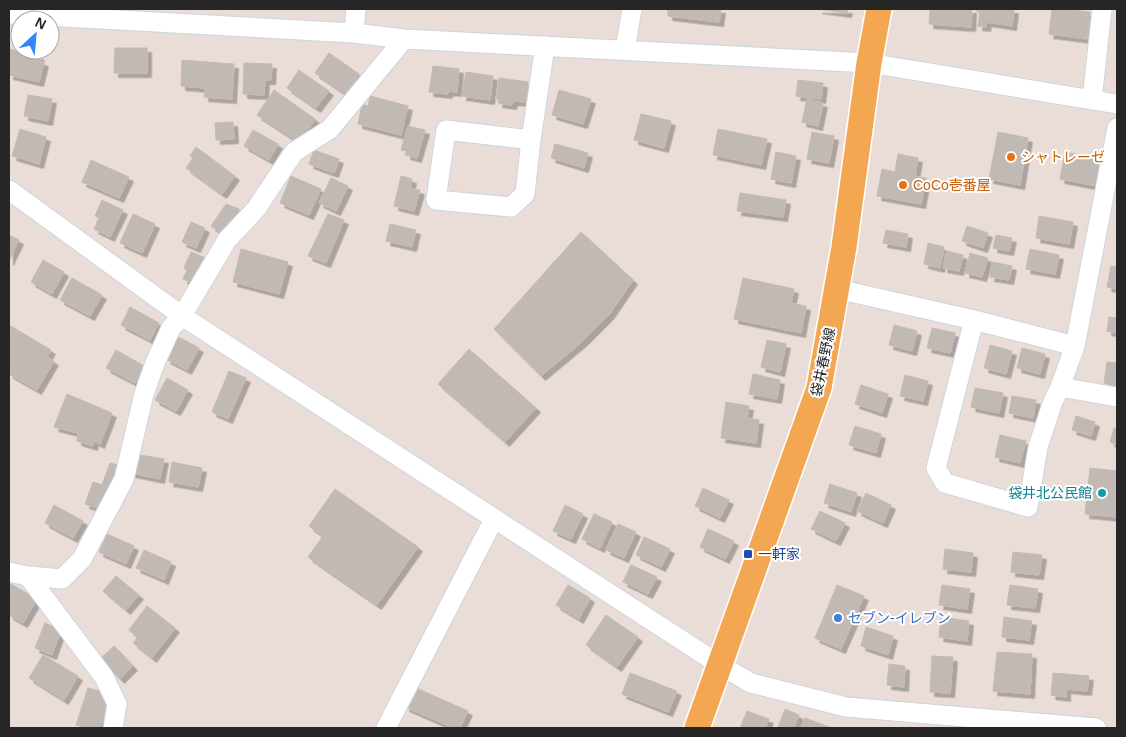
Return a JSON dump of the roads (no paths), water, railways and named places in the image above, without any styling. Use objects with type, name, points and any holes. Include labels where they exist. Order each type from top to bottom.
[{"type":"main road","name":"袋井春野線","points":[[696,728],[819,388],[844,248],[869,63],[879,9]]},
{"type":"street","points":[[354,33],[356,9]]},
{"type":"street","points":[[624,50],[632,9]]},
{"type":"street","points":[[1092,100],[1102,9]]},
{"type":"street","points":[[9,14],[354,33],[404,39],[869,63],[1117,104]]},
{"type":"street","points":[[9,572],[62,579],[82,558],[124,479],[144,394],[155,363],[171,328],[182,316],[227,240],[256,209],[294,152],[330,129],[404,39]]},
{"type":"street","points":[[531,140],[446,130],[436,200],[511,207],[526,194],[531,140],[544,46]]},
{"type":"street","points":[[974,320],[936,468],[945,483],[1028,507],[1038,448],[1052,404],[1075,346],[1117,128]]},
{"type":"street","points":[[9,190],[182,316],[720,665],[752,683],[846,707],[1096,728]]},
{"type":"street","points":[[837,290],[974,320],[1075,346]]},
{"type":"street","points":[[1060,387],[1117,397]]},
{"type":"street","points":[[386,728],[494,519]]},
{"type":"street","points":[[28,576],[104,677],[117,704],[113,728]]},
{"type":"place","name":"シャトレーゼ","points":[[1011,157]]},
{"type":"place","name":"CoCo壱番屋","points":[[903,185]]},
{"type":"place","name":"袋井北公民館","points":[[1102,493]]},
{"type":"place","name":"一軒家","points":[[748,554]]},
{"type":"place","name":"セブン-イレブン","points":[[838,618]]}]
